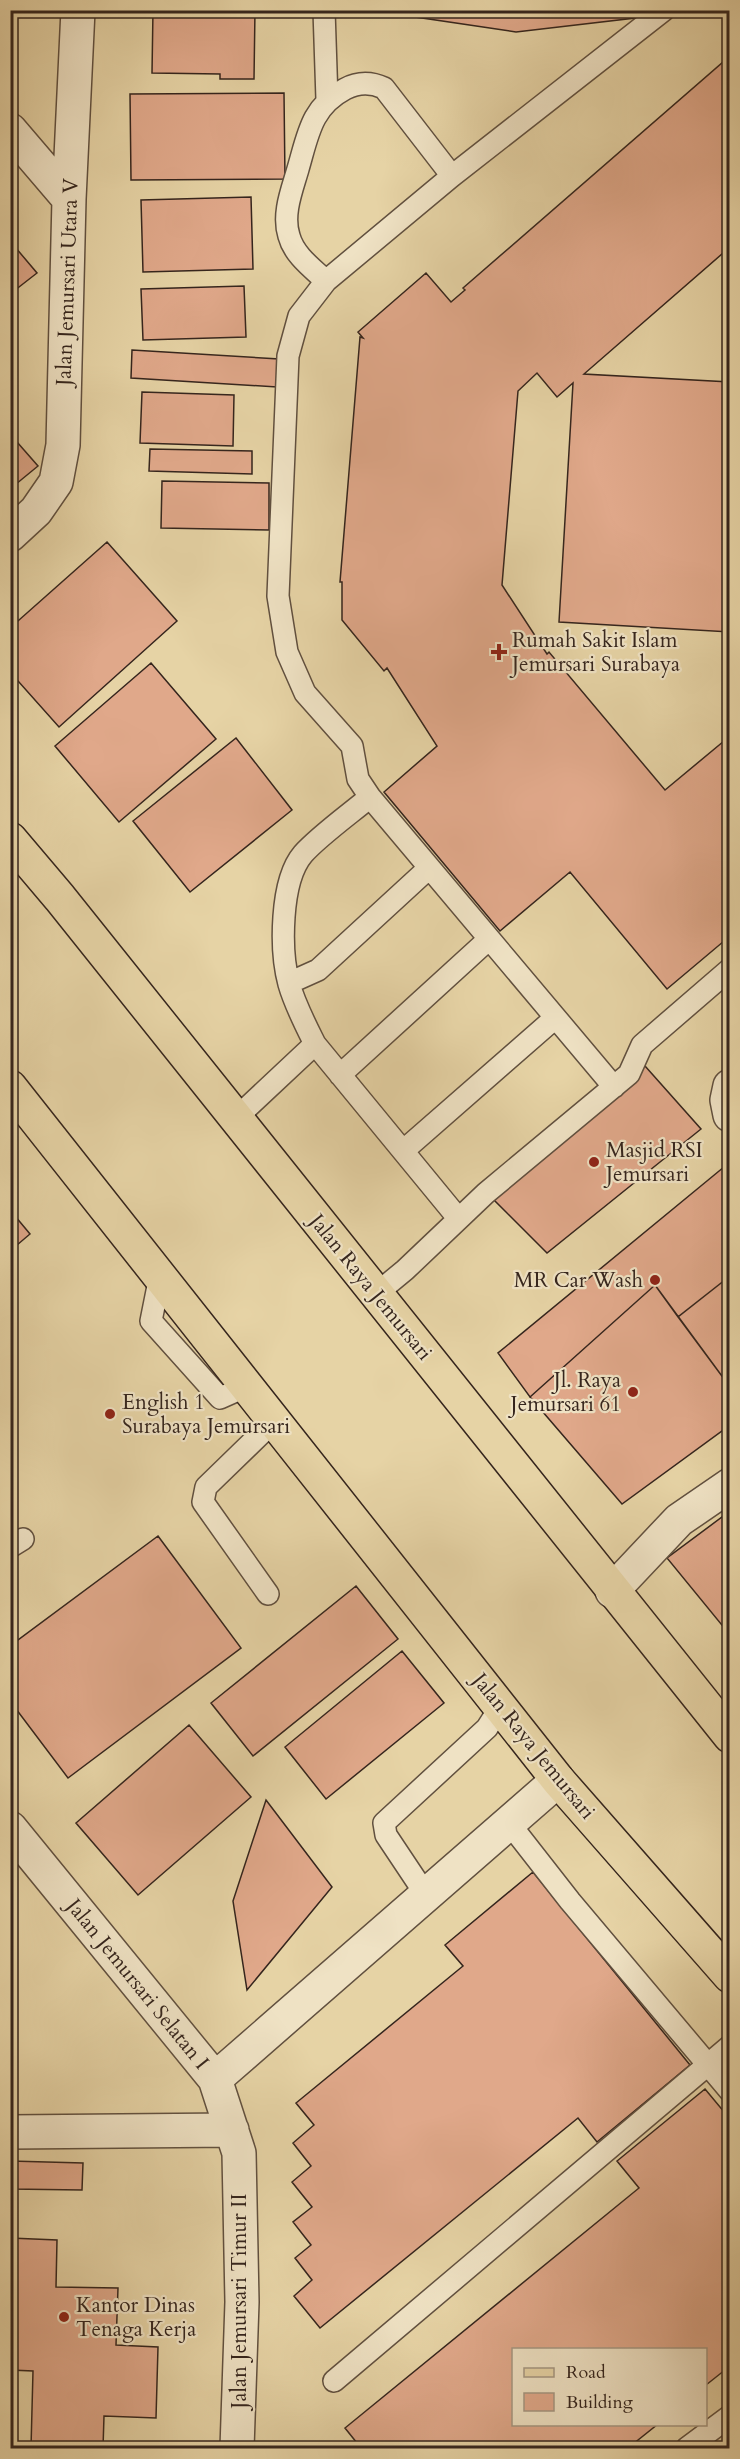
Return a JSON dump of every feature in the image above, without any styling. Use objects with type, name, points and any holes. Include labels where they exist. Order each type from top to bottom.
[{"type":"main road","name":"Jalan Raya Jemursari","points":[[10,839],[60,898],[729,1736]]},
{"type":"main road","name":"Jalan Raya Jemursari","points":[[10,1087],[558,1780],[729,1976]]},
{"type":"street","name":"Jalan Jemursari Utara V","points":[[10,535],[36,512],[56,482],[63,445],[69,199],[78,10]]},
{"type":"street","points":[[10,130],[69,199]]},
{"type":"street","points":[[729,1086],[726,1100],[729,1115]]},
{"type":"street","points":[[612,1591],[679,1520],[729,1485]]},
{"type":"street","points":[[215,2079],[558,1780]]},
{"type":"street","name":"Jalan Jemursari Selatan I","points":[[10,1828],[215,2079],[236,2141]]},
{"type":"street","points":[[10,2132],[236,2141]]},
{"type":"street","name":"Jalan Jemursari Timur II","points":[[236,2141],[243,2302],[237,2448]]},
{"type":"lane","points":[[324,10],[327,100]]},
{"type":"lane","points":[[614,1087],[370,796],[358,779],[352,746],[305,693],[287,652],[278,596],[288,356],[299,316],[326,281],[452,176],[664,10]]},
{"type":"lane","points":[[326,281],[295,250],[289,238],[286,217],[311,126],[327,100],[359,84],[376,84],[384,88],[452,176]]},
{"type":"lane","points":[[370,796],[304,853],[295,868],[285,905],[285,957],[289,983],[298,1011],[315,1044],[458,1218]]},
{"type":"lane","points":[[289,983],[318,970],[429,868]]},
{"type":"lane","points":[[340,1075],[489,939]]},
{"type":"lane","points":[[376,1294],[405,1270],[458,1218],[614,1087],[628,1074],[642,1045],[729,969]]},
{"type":"lane","points":[[403,1151],[555,1018]]},
{"type":"lane","points":[[235,1119],[315,1044]]},
{"type":"lane","points":[[268,1594],[203,1502],[206,1487],[274,1421]]},
{"type":"lane","points":[[426,1895],[386,1834],[384,1823],[487,1728],[501,1706]]},
{"type":"lane","points":[[509,1823],[570,1901],[729,2091]]},
{"type":"lane","points":[[334,2381],[729,2046]]},
{"type":"lane","points":[[687,2448],[729,2416]]},
{"type":"building","points":[[153,10],[255,10],[254,79],[220,79],[220,74],[152,73]]},
{"type":"building","points":[[401,10],[645,10],[644,17],[516,32],[402,15]]},
{"type":"building","points":[[730,56],[730,247],[584,374],[730,382],[730,632],[559,622],[573,383],[557,397],[537,373],[518,391],[502,585],[547,654],[549,652],[665,790],[730,736],[730,936],[667,989],[570,872],[500,931],[384,792],[437,746],[387,668],[384,671],[342,620],[342,582],[340,582],[360,337],[363,338],[358,332],[426,273],[451,302],[465,290],[463,288]]},
{"type":"building","points":[[284,93],[285,179],[131,180],[130,94]]},
{"type":"building","points":[[251,197],[253,269],[143,272],[141,200]]},
{"type":"building","points":[[10,241],[37,273],[10,294]]},
{"type":"building","points":[[244,286],[246,337],[143,340],[141,289]]},
{"type":"building","points":[[132,350],[279,359],[277,387],[131,378]]},
{"type":"building","points":[[142,392],[234,395],[233,446],[140,443]]},
{"type":"building","points":[[10,434],[38,466],[10,489]]},
{"type":"building","points":[[150,449],[252,451],[252,474],[149,471]]},
{"type":"building","points":[[162,481],[269,483],[269,530],[161,528]]},
{"type":"building","points":[[107,542],[177,621],[59,727],[10,672],[10,628]]},
{"type":"building","points":[[151,663],[216,739],[119,822],[55,746]]},
{"type":"building","points":[[236,738],[292,810],[190,892],[133,821]]},
{"type":"building","name":"Masjid RSI Jemursari","points":[[645,1066],[701,1129],[547,1253],[488,1194]]},
{"type":"building","name":"MR Car Wash","points":[[730,1162],[730,1276],[678,1317],[655,1285],[530,1397],[498,1353]]},
{"type":"building","points":[[10,1210],[30,1234],[10,1251]]},
{"type":"building","points":[[730,1276],[730,1387],[678,1317]]},
{"type":"building","name":"Jl. Raya Jemursari 61","points":[[655,1285],[730,1387],[730,1425],[622,1504],[530,1397]]},
{"type":"building","points":[[730,1511],[730,1635],[667,1558]]},
{"type":"building","points":[[158,1536],[241,1648],[68,1778],[10,1701],[10,1646]]},
{"type":"building","points":[[356,1586],[398,1639],[253,1756],[211,1703]]},
{"type":"building","points":[[402,1651],[444,1703],[326,1799],[285,1747]]},
{"type":"building","points":[[189,1725],[251,1797],[138,1895],[76,1823]]},
{"type":"building","points":[[266,1800],[332,1887],[247,1990],[233,1901]]},
{"type":"building","points":[[533,1872],[690,2065],[597,2142],[578,2118],[320,2328],[294,2296],[312,2280],[295,2258],[311,2245],[293,2222],[312,2207],[292,2182],[311,2166],[293,2143],[314,2125],[296,2103],[463,1966],[445,1945]]},
{"type":"building","points":[[705,2089],[730,2119],[730,2366],[707,2384],[707,2348],[512,2348],[512,2426],[656,2426],[628,2448],[361,2448],[345,2428],[639,2188],[617,2161]]},
{"type":"building","points":[[10,2161],[83,2163],[82,2190],[10,2189]]},
{"type":"building","name":"Kantor Dinas Tenaga Kerja","points":[[10,2238],[57,2240],[56,2287],[118,2288],[116,2345],[158,2347],[156,2418],[104,2416],[103,2448],[31,2448],[33,2371],[10,2370]]},
{"type":"place","name":"Rumah Sakit Islam Jemursari Surabaya","points":[[499,652]]},
{"type":"place","name":"Masjid RSI Jemursari","points":[[594,1162]]},
{"type":"place","name":"MR Car Wash","points":[[655,1280]]},
{"type":"place","name":"Jl. Raya Jemursari 61","points":[[633,1392]]},
{"type":"place","name":"English 1 Surabaya Jemursari","points":[[110,1414]]},
{"type":"place","name":"Kantor Dinas Tenaga Kerja","points":[[64,2317]]}]
